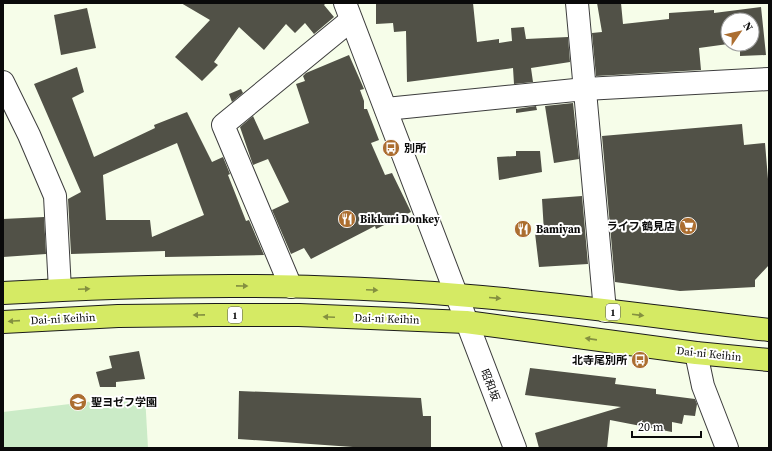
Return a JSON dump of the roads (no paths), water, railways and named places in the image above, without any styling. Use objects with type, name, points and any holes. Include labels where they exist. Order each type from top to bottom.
[{"type":"highway","name":"1","points":[[3,293],[163,285],[291,287],[456,294],[550,303],[769,330]]},
{"type":"highway","name":"Dai-ni Keihin","points":[[3,322],[118,316],[223,315],[466,322],[696,353],[769,360]]},
{"type":"street","points":[[577,3],[606,311]]},
{"type":"street","points":[[291,287],[223,125],[348,12]]},
{"type":"street","name":"昭和坂","points":[[348,12],[515,448]]},
{"type":"street","points":[[386,109],[585,89],[769,79]]},
{"type":"street","points":[[3,82],[29,135],[55,196],[60,290]]},
{"type":"street","points":[[696,353],[703,386],[727,448]]},
{"type":"place","name":"別所","points":[[391,148]]},
{"type":"place","name":"Bikkuri Donkey","points":[[347,219]]},
{"type":"place","name":"ライフ 鶴見店","points":[[688,226]]},
{"type":"place","name":"Bamiyan","points":[[523,229]]},
{"type":"place","name":"北寺尾別所","points":[[640,360]]},
{"type":"place","name":"聖ヨゼフ学園","points":[[78,402]]}]
